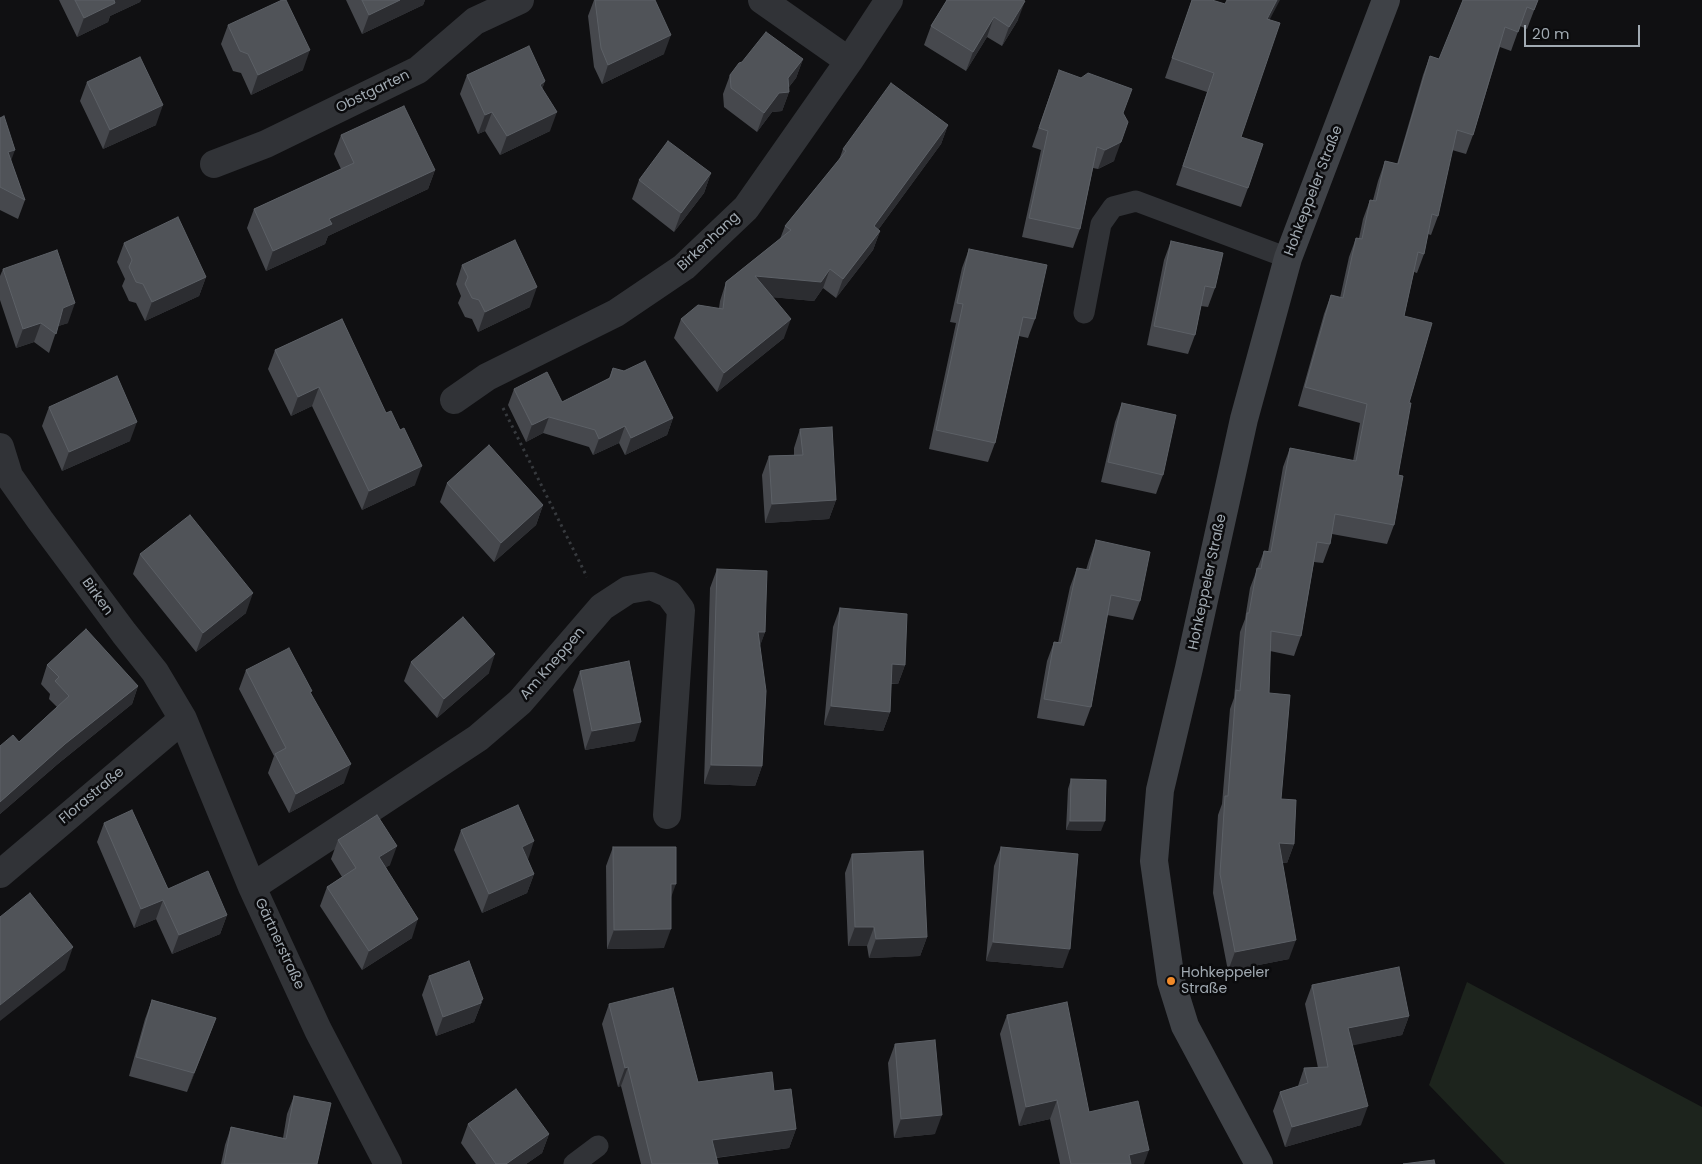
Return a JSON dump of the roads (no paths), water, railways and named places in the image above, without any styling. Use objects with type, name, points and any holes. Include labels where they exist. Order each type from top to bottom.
[{"type":"street","name":"Obstgarten","points":[[214,164],[266,144],[418,70],[475,21],[520,0]]},
{"type":"street","points":[[762,0],[849,60]]},
{"type":"street","name":"Birkenhang","points":[[454,400],[487,377],[616,313],[684,267],[746,208],[849,60],[888,0]]},
{"type":"street","name":"Hohkeppeler Straße","points":[[1259,1164],[1185,1026],[1171,981],[1154,861],[1160,790],[1244,419],[1288,258],[1386,0]]},
{"type":"street","name":"Birken","points":[[0,447],[5,477],[155,672],[183,719]]},
{"type":"street","name":"Am Kneppen","points":[[252,887],[478,738],[520,702],[602,607],[628,590],[651,586],[669,594],[681,610],[667,815]]},
{"type":"street","name":"Florastraße","points":[[0,874],[183,719]]},
{"type":"street","name":"Gärtnerstraße","points":[[183,719],[252,887],[318,1030],[388,1164]]},
{"type":"lane","points":[[1084,313],[1101,224],[1113,207],[1136,201],[1288,258]]},
{"type":"lane","points":[[574,1164],[598,1146]]},
{"type":"place","name":"Hohkeppeler Straße","points":[[1171,981]]}]
